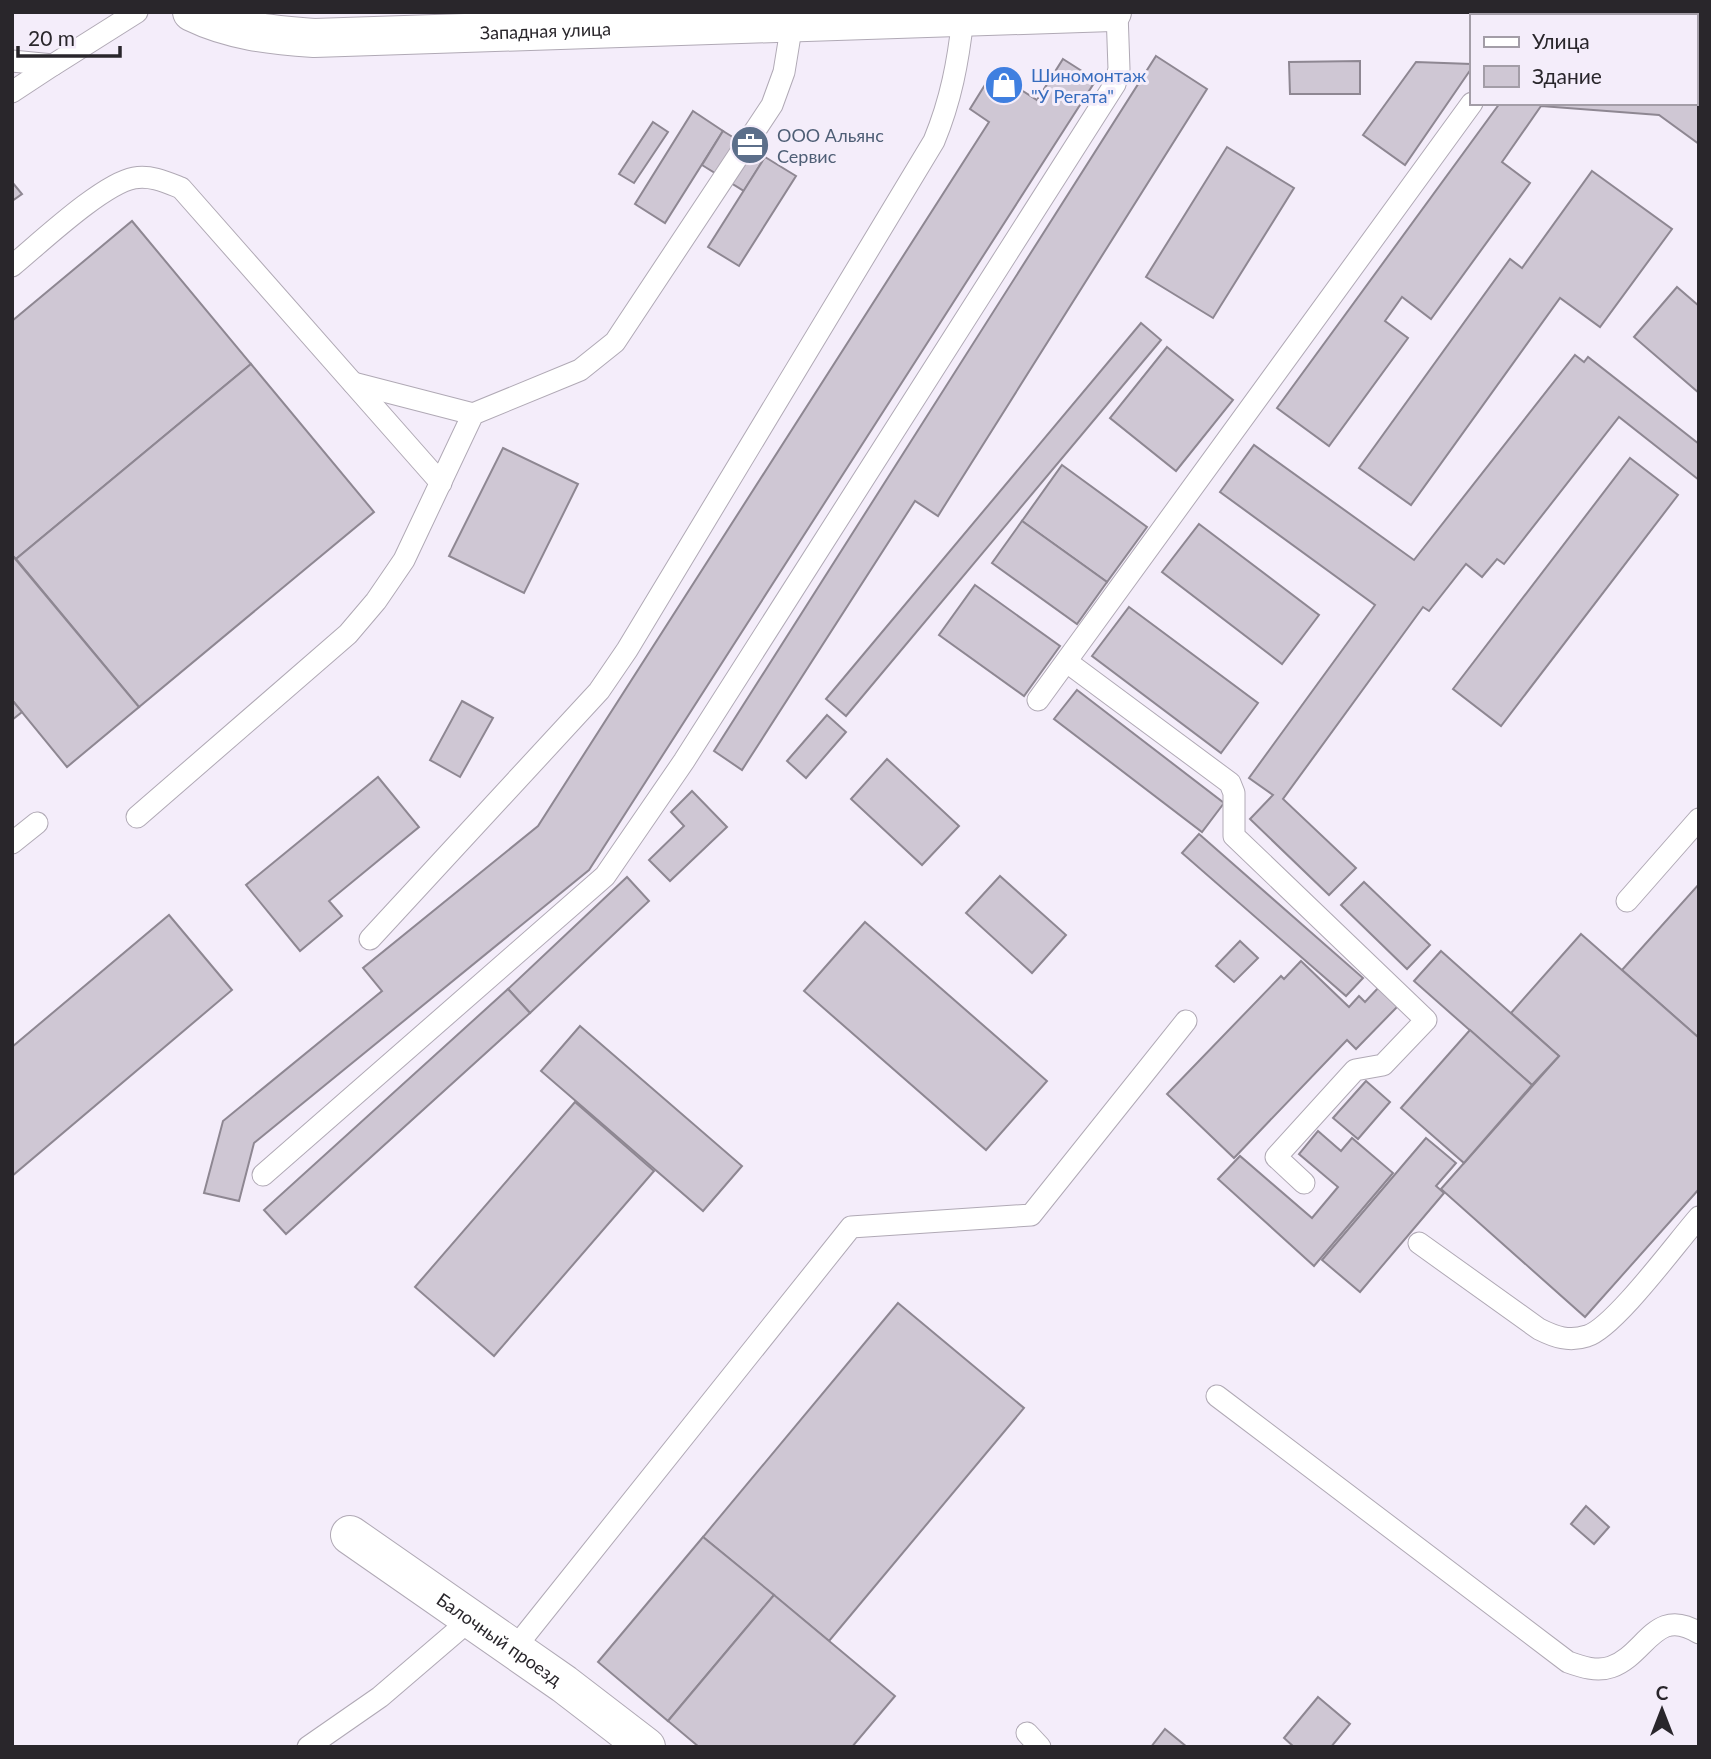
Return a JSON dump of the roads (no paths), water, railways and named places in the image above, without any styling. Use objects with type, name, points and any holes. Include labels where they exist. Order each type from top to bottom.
[{"type":"street","name":"Западная улица","points":[[192,12],[214,23],[258,34],[314,38],[1115,12]]},
{"type":"street","name":"Балочный проезд","points":[[351,1535],[514,1649],[646,1747]]},
{"type":"lane","points":[[12,92],[137,12]]},
{"type":"lane","points":[[263,1175],[606,876],[684,761],[1115,84],[1119,69],[1115,12]]},
{"type":"lane","points":[[370,939],[599,691],[627,650],[934,141],[948,106],[976,16]]},
{"type":"lane","points":[[353,383],[473,414],[580,370],[615,342],[772,105],[784,72],[792,23]]},
{"type":"lane","points":[[12,61],[53,65]]},
{"type":"lane","points":[[1038,701],[1471,105]]},
{"type":"lane","points":[[12,266],[114,184],[136,178],[160,179],[181,188],[441,483]]},
{"type":"lane","points":[[137,817],[348,634],[376,601],[404,560],[473,414]]},
{"type":"lane","points":[[1067,662],[1230,783],[1234,793],[1234,836],[1426,1020],[1383,1065],[1355,1070],[1276,1157],[1304,1183]]},
{"type":"lane","points":[[1627,901],[1699,819]]},
{"type":"lane","points":[[12,844],[37,823]]},
{"type":"lane","points":[[514,1649],[851,1227],[1031,1215],[1186,1021]]},
{"type":"lane","points":[[1419,1243],[1539,1329],[1558,1338],[1573,1339],[1603,1328],[1699,1217]]},
{"type":"lane","points":[[1217,1396],[1568,1662],[1598,1669],[1612,1667],[1627,1658],[1656,1630],[1669,1625],[1681,1625],[1699,1633]]},
{"type":"lane","points":[[309,1747],[380,1697],[471,1619]]},
{"type":"place","name":"Шиномонтаж \"У Регата\"","points":[[1004,85]]},
{"type":"place","name":"ООО Альянс Сервис","points":[[750,145]]}]
